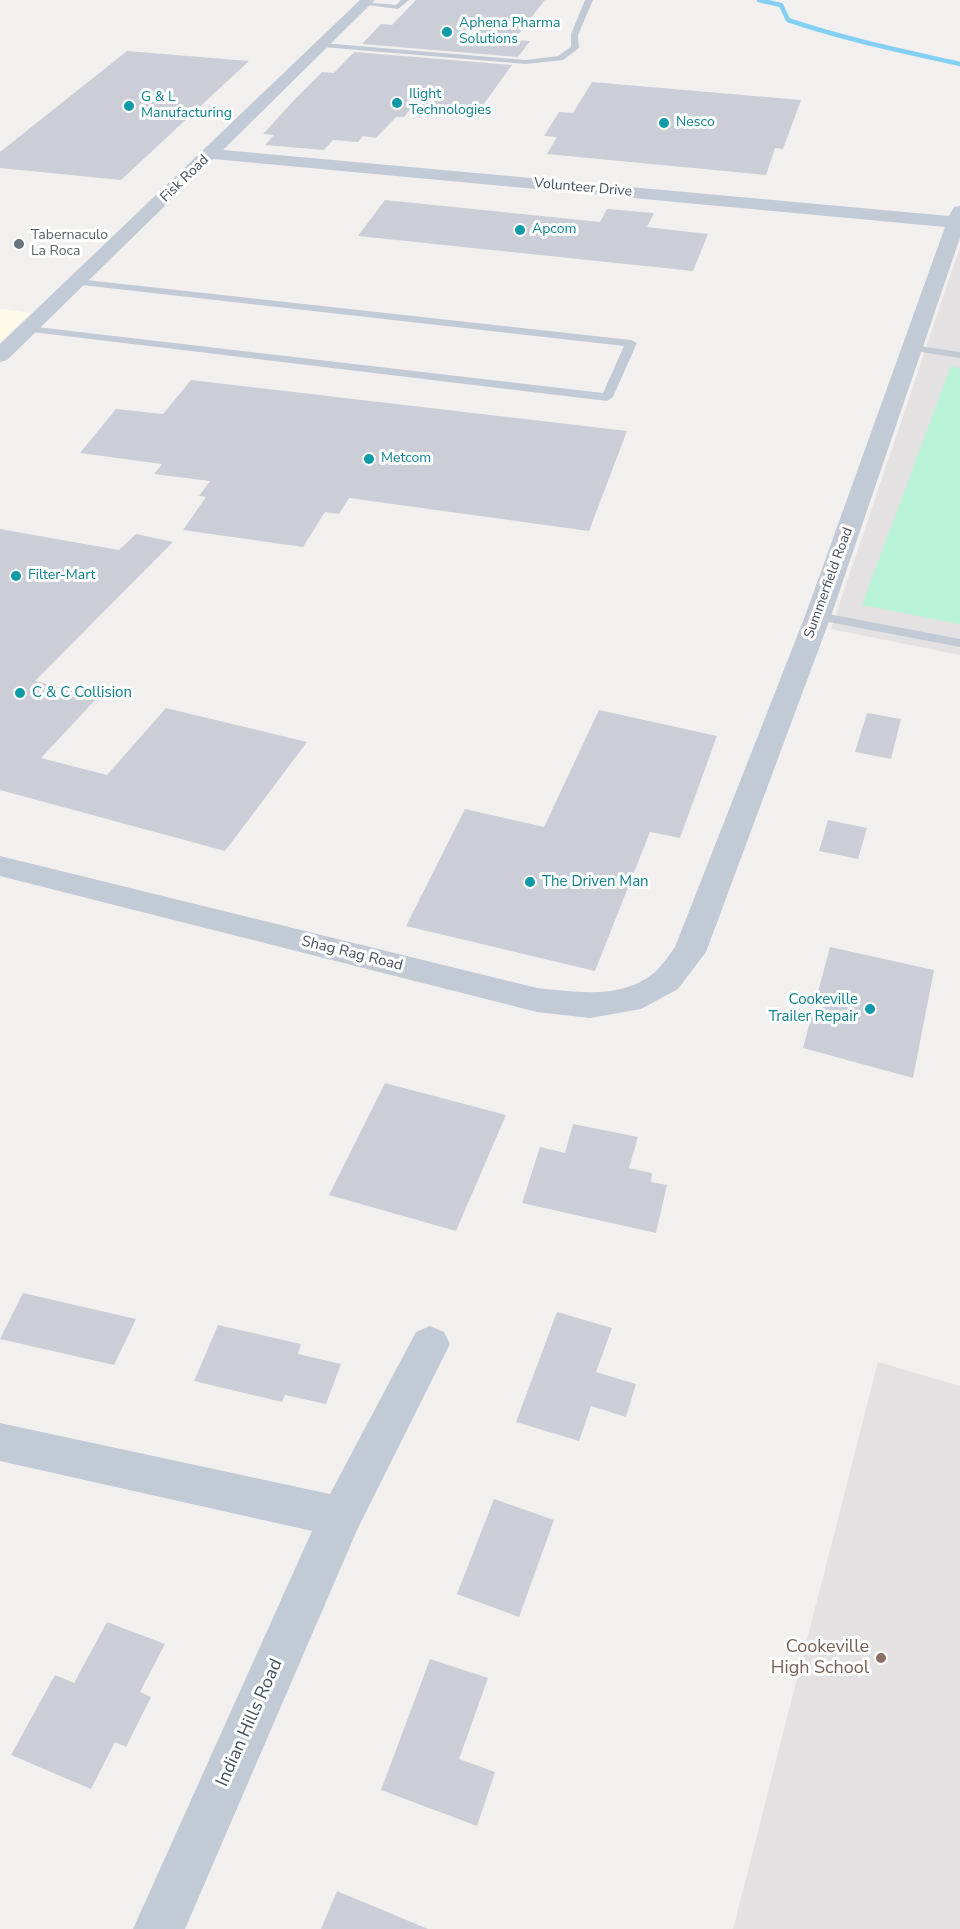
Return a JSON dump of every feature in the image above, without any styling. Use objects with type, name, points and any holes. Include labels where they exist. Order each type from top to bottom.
[{"type":"street","name":"Fisk Road","points":[[0,356],[366,2]]},
{"type":"street","name":"Volunteer Drive","points":[[211,154],[958,216]]},
{"type":"street","name":"Summerfield Road","points":[[690,952],[818,616],[958,216]]},
{"type":"street","name":"Shag Rag Road","points":[[0,866],[537,1000],[590,1006],[629,1000],[666,981],[690,952]]},
{"type":"street","name":"Indian Hills Road","points":[[159,1929],[342,1517],[430,1344]]},
{"type":"street","points":[[0,1443],[342,1517]]},
{"type":"lane","points":[[366,2],[398,7],[405,0]]},
{"type":"lane","points":[[322,45],[526,62],[560,58],[575,48],[575,36],[589,0]]},
{"type":"lane","points":[[28,329],[607,397],[631,343],[77,282]]},
{"type":"lane","points":[[912,348],[960,355]]},
{"type":"lane","points":[[818,616],[960,643]]},
{"type":"shaded area","points":[[960,247],[960,655],[831,629]]},
{"type":"shaded area","points":[[0,309],[31,313],[0,342]]},
{"type":"shaded area","name":"Cookeville High School","points":[[878,1362],[960,1386],[960,1929],[733,1929]]},
{"type":"green space","points":[[951,366],[960,368],[960,624],[862,605]]},
{"type":"building","name":"Aphena Pharma Solutions","points":[[416,0],[545,0],[514,40],[530,41],[518,57],[362,44],[381,24],[392,25]]},
{"type":"building","name":"G & L Manufacturing","points":[[127,51],[249,61],[121,180],[0,168],[0,152]]},
{"type":"building","name":"Ilight Technologies","points":[[354,52],[512,65],[478,112],[413,106],[404,117],[396,117],[376,138],[363,136],[358,142],[333,140],[324,150],[265,145],[274,135],[263,134],[297,97],[322,72],[334,73]]},
{"type":"building","name":"Nesco","points":[[592,82],[801,100],[783,149],[775,148],[766,175],[547,154],[557,137],[544,136],[559,112],[573,113]]},
{"type":"building","name":"Apcom","points":[[385,200],[600,222],[607,209],[654,213],[647,227],[708,234],[693,271],[358,236]]},
{"type":"building","name":"Metcom","points":[[191,380],[627,431],[589,531],[349,498],[339,514],[325,512],[303,547],[183,530],[206,497],[199,496],[210,481],[154,474],[162,464],[80,453],[116,409],[163,414]]},
{"type":"building","name":"C & C Collision","points":[[0,529],[119,550],[136,534],[173,542],[35,681],[98,697],[41,758],[107,775],[166,708],[307,742],[225,851],[0,790]]},
{"type":"building","name":"The Driven Man","points":[[599,710],[717,736],[680,838],[650,832],[595,971],[406,926],[465,809],[544,827]]},
{"type":"building","points":[[867,713],[901,719],[891,759],[855,752]]},
{"type":"building","points":[[828,820],[867,828],[858,859],[819,851]]},
{"type":"building","name":"Cookeville Trailer Repair","points":[[830,947],[934,970],[913,1078],[803,1048]]},
{"type":"building","points":[[385,1083],[506,1115],[456,1231],[329,1195]]},
{"type":"building","points":[[573,1124],[638,1137],[629,1168],[652,1173],[651,1182],[667,1185],[656,1233],[522,1203],[540,1147],[565,1153]]},
{"type":"building","points":[[23,1293],[136,1319],[114,1365],[0,1339]]},
{"type":"building","points":[[557,1312],[612,1328],[596,1372],[636,1384],[626,1417],[591,1406],[579,1441],[516,1422]]},
{"type":"building","points":[[218,1325],[301,1344],[298,1354],[341,1364],[326,1404],[285,1395],[282,1402],[194,1381]]},
{"type":"building","points":[[494,1499],[554,1520],[519,1617],[457,1594]]},
{"type":"building","points":[[107,1622],[165,1644],[140,1692],[151,1697],[126,1747],[115,1742],[91,1789],[11,1755],[55,1675],[74,1683]]},
{"type":"building","points":[[430,1659],[488,1678],[459,1759],[495,1772],[477,1826],[381,1790]]},
{"type":"building","points":[[337,1891],[428,1929],[321,1929]]},
{"type":"waterway","points":[[759,0],[781,5],[788,20],[809,27],[960,64]]},
{"type":"place","name":"Aphena Pharma Solutions","points":[[447,32]]},
{"type":"place","name":"Ilight Technologies","points":[[397,103]]},
{"type":"place","name":"G & L Manufacturing","points":[[129,106]]},
{"type":"place","name":"Nesco","points":[[664,123]]},
{"type":"place","name":"Apcom","points":[[520,230]]},
{"type":"place","name":"Tabernaculo La Roca","points":[[19,244]]},
{"type":"place","name":"Metcom","points":[[369,459]]},
{"type":"place","name":"Filter-Mart","points":[[16,576]]},
{"type":"place","name":"C & C Collision","points":[[20,693]]},
{"type":"place","name":"The Driven Man","points":[[530,882]]},
{"type":"place","name":"Cookeville Trailer Repair","points":[[870,1009]]},
{"type":"place","name":"Cookeville High School","points":[[881,1658]]}]
